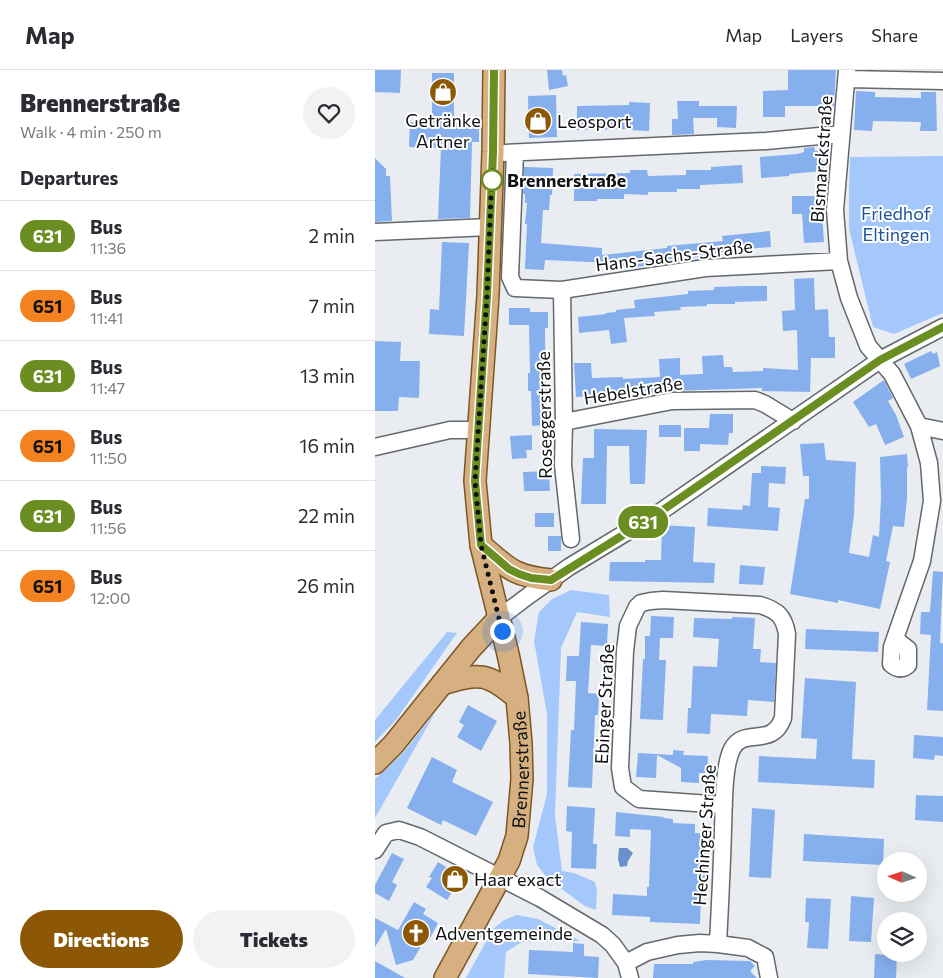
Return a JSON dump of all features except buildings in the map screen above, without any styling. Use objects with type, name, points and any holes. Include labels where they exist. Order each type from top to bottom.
[{"type":"main road","name":"Brennerstraße","points":[[445,978],[500,877],[515,842],[520,810],[521,743],[517,698],[481,545],[475,481],[480,430],[490,227],[494,70]]},
{"type":"main road","points":[[481,545],[509,569],[519,574],[531,578],[551,580]]},
{"type":"main road","points":[[375,763],[393,745],[471,648],[499,618]]},
{"type":"main road","points":[[442,684],[470,676],[485,677],[502,685],[517,698]]},
{"type":"street","points":[[847,74],[943,81]]},
{"type":"street","name":"Bismarckstraße","points":[[847,74],[835,210],[839,262],[849,298],[868,346],[892,374],[919,426],[929,463],[933,501],[922,561],[895,639]]},
{"type":"street","points":[[493,152],[515,153],[766,140],[841,134]]},
{"type":"street","name":"Hans-Sachs-Straße","points":[[515,153],[510,276],[515,288],[562,290],[705,268],[839,262]]},
{"type":"street","points":[[375,232],[490,227]]},
{"type":"street","name":"Roseggerstraße","points":[[562,290],[563,465],[571,539]]},
{"type":"street","points":[[499,618],[551,580],[660,512],[880,360],[943,327]]},
{"type":"street","name":"Hebelstraße","points":[[564,422],[672,401],[755,400],[793,421]]},
{"type":"street","points":[[919,426],[943,431]]},
{"type":"street","points":[[375,447],[450,430],[480,430]]},
{"type":"street","name":"Hechinger Straße","points":[[663,600],[760,605],[771,608],[779,614],[786,626],[783,718],[781,726],[771,734],[747,738],[738,742],[733,747],[729,758],[724,805],[718,944]]},
{"type":"street","name":"Ebinger Straße","points":[[663,600],[641,603],[637,607],[628,626],[625,651],[620,768],[623,787],[639,799],[724,805]]},
{"type":"street","points":[[375,850],[386,833],[399,830],[420,836],[540,898],[602,935],[613,945],[628,971],[647,952],[678,945],[718,944],[748,948],[765,957],[769,978]]},
{"type":"green space","name":"Friedhof Eltingen","points":[[943,156],[943,313],[894,334],[873,327],[849,229],[850,157]]},
{"type":"green space","points":[[571,590],[609,595],[610,617],[577,612],[561,648],[555,815],[562,871],[574,873],[595,882],[597,891],[596,910],[585,906],[548,879],[537,865],[533,847],[547,794],[547,714],[534,641],[539,612],[552,599]]},
{"type":"green space","points":[[447,632],[457,633],[396,720],[375,742],[375,720]]},
{"type":"green space","points":[[435,713],[375,818],[375,779],[401,755]]},
{"type":"green space","points":[[517,915],[538,919],[580,941],[522,942],[506,952],[504,978],[466,978],[493,929],[504,920]]},
{"type":"shaded area","points":[[619,848],[627,848],[633,853],[627,866],[620,867],[618,859]]},
{"type":"bus line","name":"631","points":[[494,70],[493,152],[487,295],[480,430],[475,481],[481,545],[509,569],[531,578],[551,580],[569,567],[660,512],[880,360],[943,327]]},
{"type":"place","name":"Getränke Artner","points":[[443,92]]},
{"type":"place","name":"Leosport","points":[[538,121]]},
{"type":"place","name":"Brennerstraße","points":[[492,180]]},
{"type":"place","name":"Haar exact","points":[[455,879]]},
{"type":"place","name":"Adventgemeinde","points":[[416,933]]},
{"type":"route","points":[[492,180],[492,171],[480,430],[475,481],[481,545],[502,631]]}]
